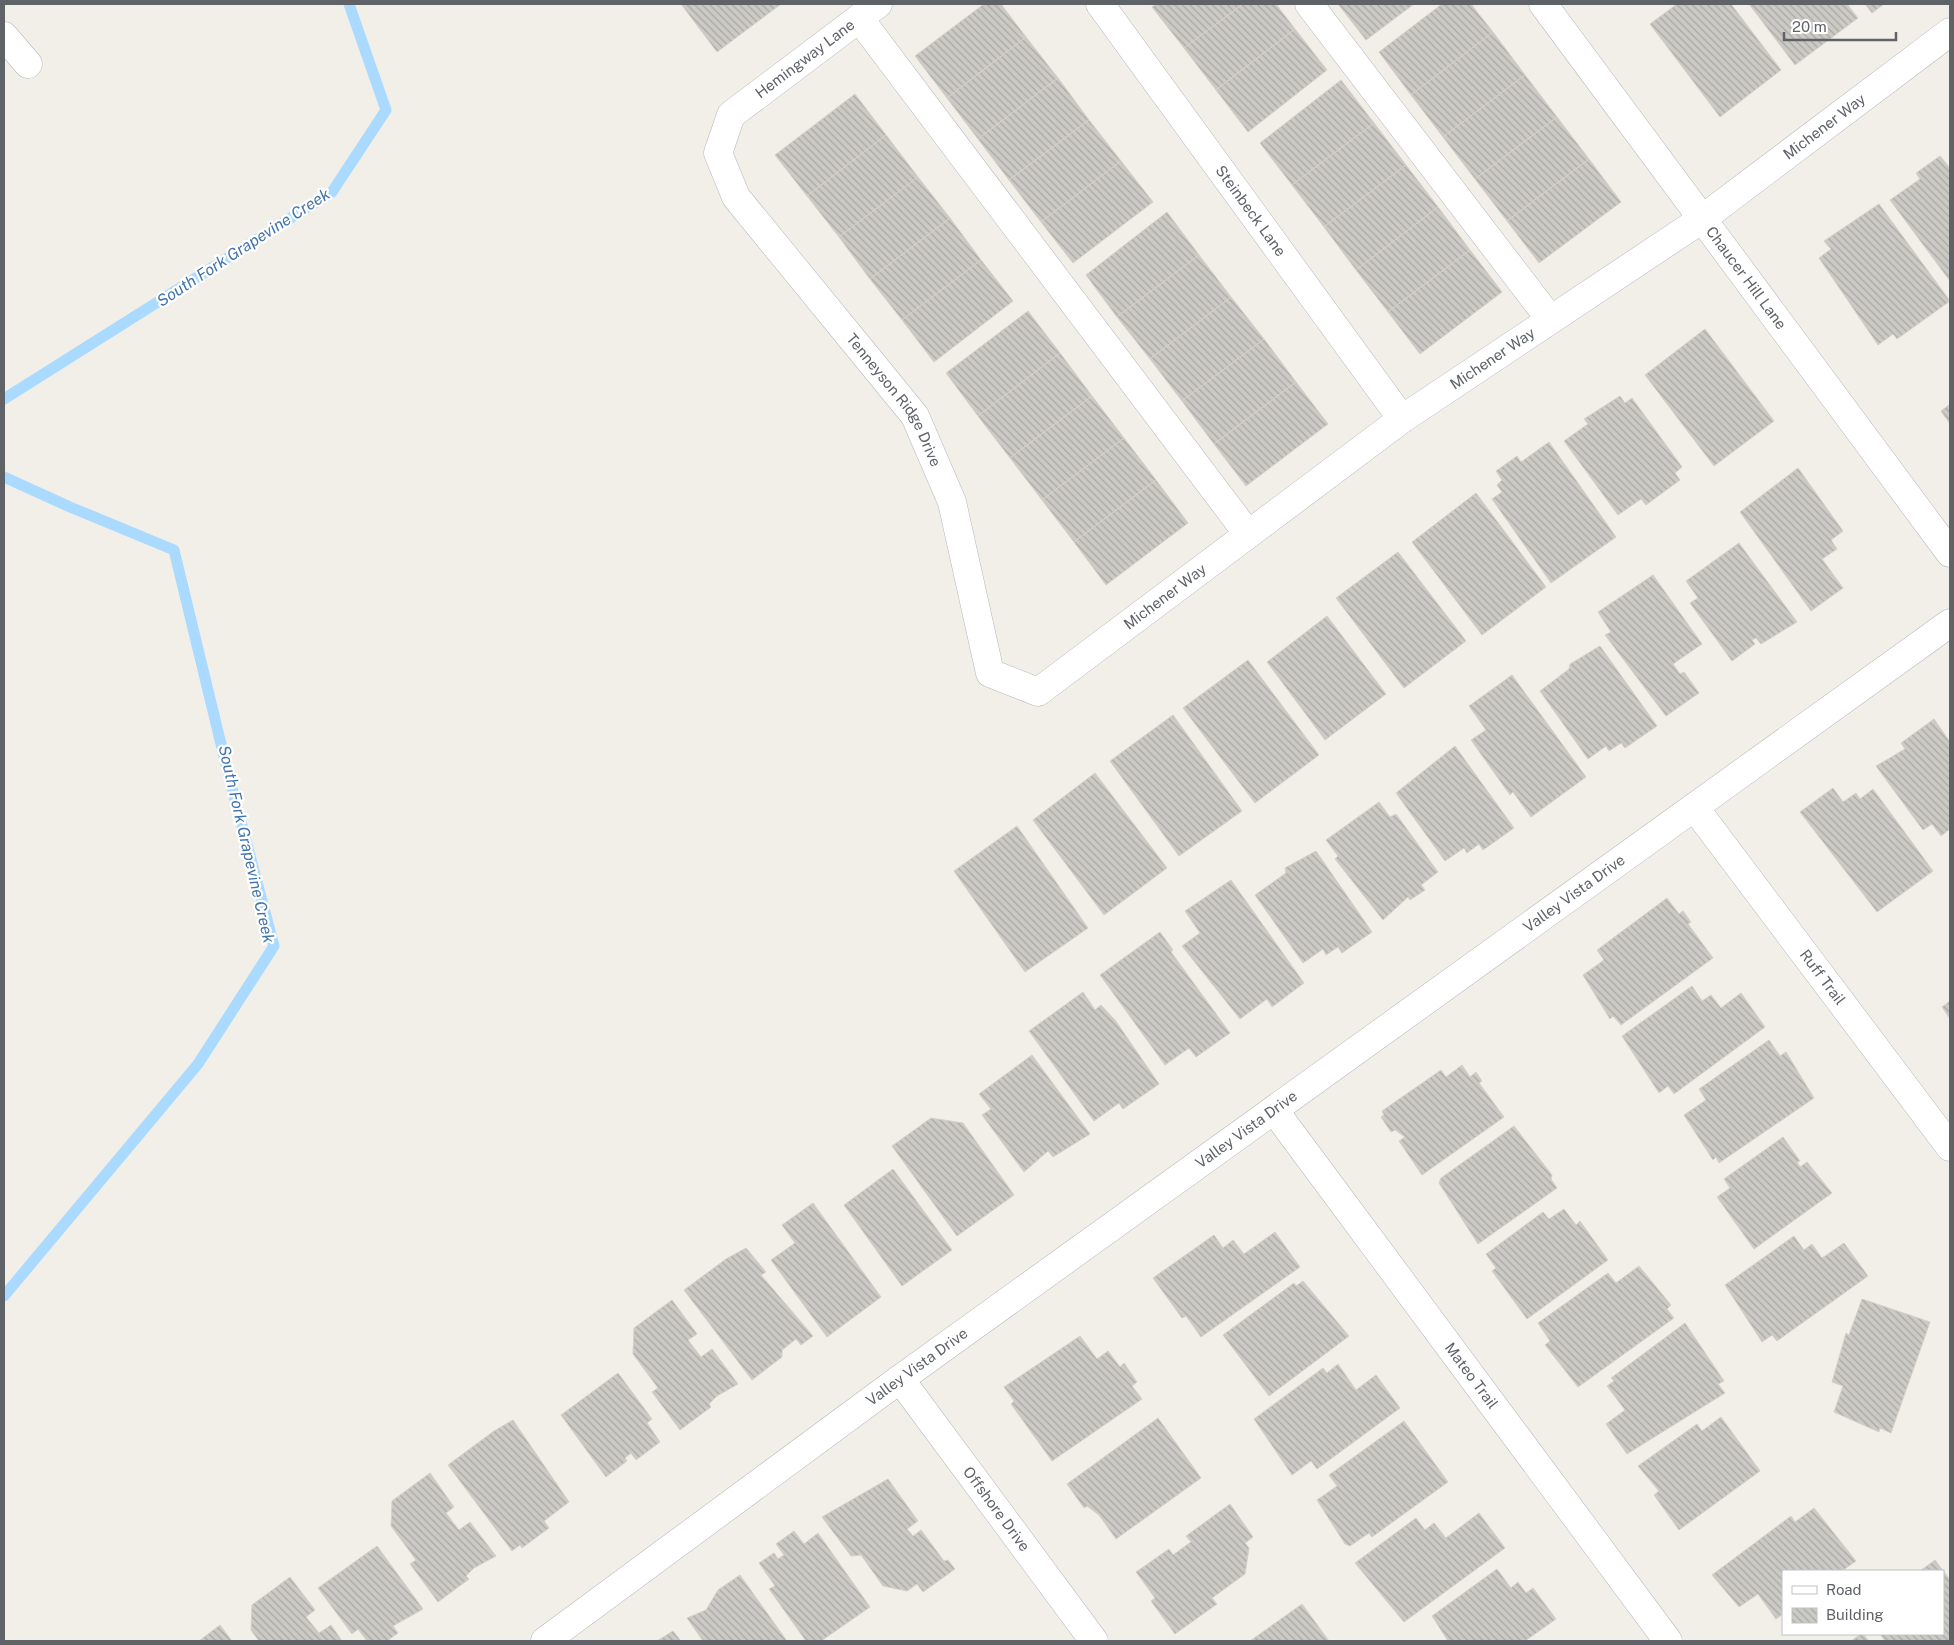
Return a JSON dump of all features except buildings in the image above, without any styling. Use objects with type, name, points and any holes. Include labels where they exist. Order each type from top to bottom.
[{"type":"street","name":"Steinbeck Lane","points":[[1100,4],[1402,418]]},
{"type":"street","points":[[1309,4],[1550,319]]},
{"type":"street","name":"Chaucer Hill Lane","points":[[1543,4],[1950,553]]},
{"type":"street","points":[[868,11],[1248,534]]},
{"type":"street","name":"Hemingway Lane","points":[[731,115],[868,11]]},
{"type":"street","name":"Michener Way","points":[[1038,692],[1402,418],[1702,219],[1950,32]]},
{"type":"street","points":[[4,36],[28,64]]},
{"type":"street","name":"Tenneyson Ridge Drive","points":[[731,115],[718,154],[736,197],[915,416],[952,502],[990,672],[1038,692]]},
{"type":"street","name":"Valley Vista Drive","points":[[545,1641],[900,1379],[1950,623]]},
{"type":"street","name":"Ruff Trail","points":[[1695,808],[1950,1147]]},
{"type":"street","name":"Mateo Trail","points":[[1274,1110],[1668,1641]]},
{"type":"street","name":"Offshore Drive","points":[[900,1379],[1094,1641]]},
{"type":"waterway","name":"South Fork Grapevine Creek","points":[[4,399],[332,192],[386,110],[349,4]]},
{"type":"waterway","name":"South Fork Grapevine Creek","points":[[4,477],[70,507],[174,550],[228,773],[274,946],[198,1064],[4,1296]]}]
